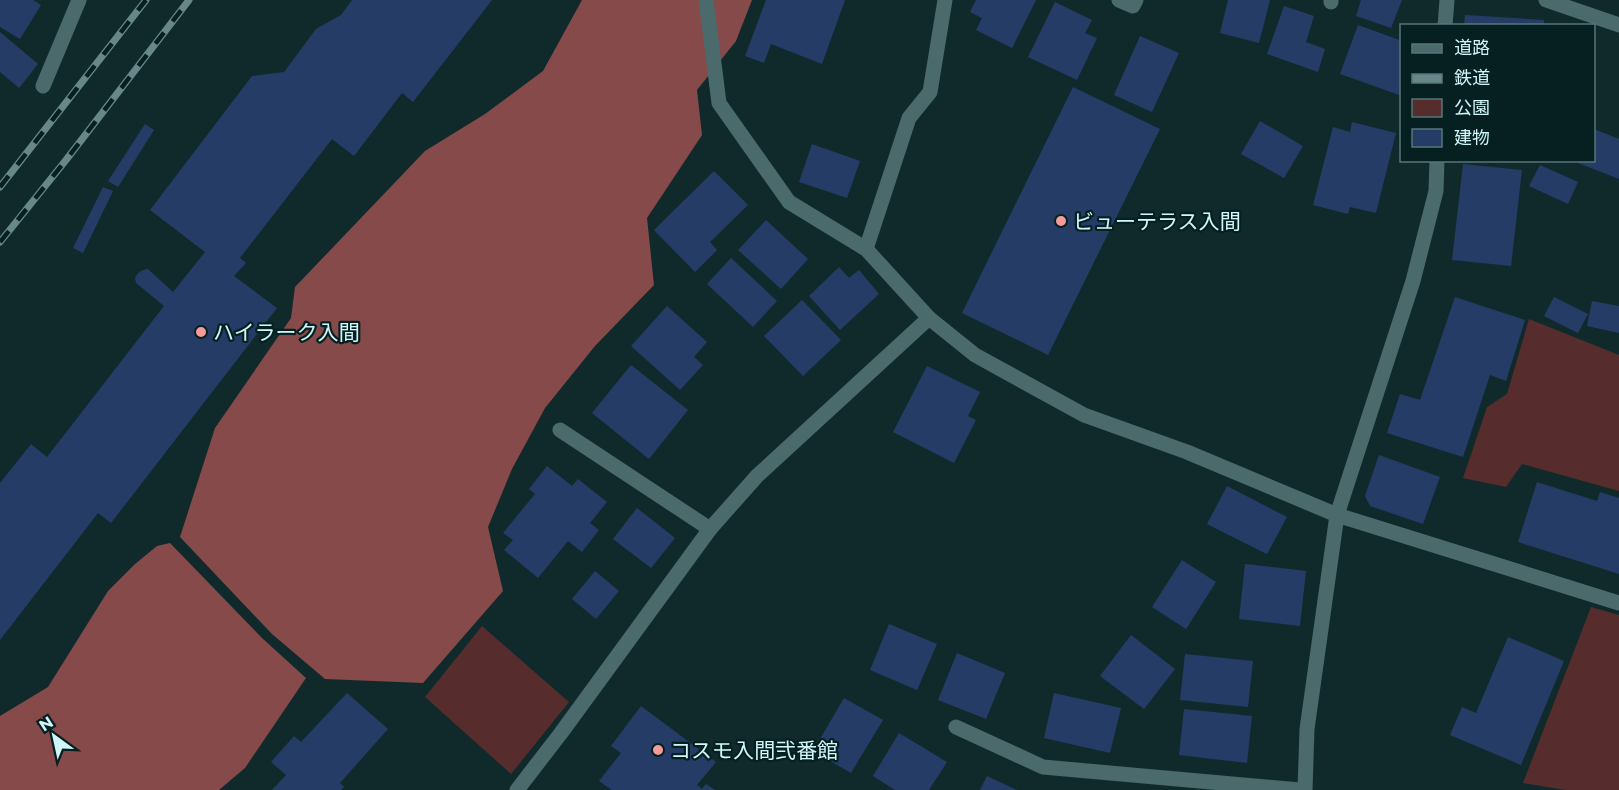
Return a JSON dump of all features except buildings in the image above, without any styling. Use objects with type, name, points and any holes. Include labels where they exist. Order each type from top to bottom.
[{"type":"street","points":[[43,86],[79,0]]},
{"type":"street","points":[[706,0],[719,103],[789,202],[866,249],[929,318],[975,355],[1084,415],[1187,452],[1337,515],[1619,603]]},
{"type":"street","points":[[866,249],[909,118],[930,92],[945,0]]},
{"type":"street","points":[[1119,0],[1133,6],[1136,0]]},
{"type":"street","points":[[1445,24],[1447,0]]},
{"type":"street","points":[[1546,0],[1619,25]]},
{"type":"street","points":[[956,727],[1043,767],[1302,790],[1307,729],[1337,515],[1413,281],[1436,191],[1437,162]]},
{"type":"street","points":[[517,790],[561,734],[710,530],[757,476],[929,318]]},
{"type":"street","points":[[560,430],[710,530]]},
{"type":"green space","points":[[1529,319],[1619,355],[1619,491],[1522,464],[1506,487],[1463,478],[1487,407],[1507,394]]},
{"type":"green space","points":[[1591,607],[1619,615],[1619,790],[1566,790],[1523,783]]},
{"type":"green space","points":[[482,626],[569,702],[511,774],[425,697]]},
{"type":"shaded area","points":[[582,0],[752,0],[736,41],[697,90],[702,135],[647,218],[654,285],[595,346],[545,408],[512,469],[488,527],[503,591],[423,683],[325,679],[272,634],[180,537],[215,428],[291,318],[295,287],[425,151],[485,114],[543,71]]},
{"type":"shaded area","points":[[170,543],[262,638],[306,678],[245,768],[219,790],[0,790],[0,716],[48,687],[108,591],[157,546]]},
{"type":"railway","points":[[0,187],[146,0]]},
{"type":"railway","points":[[0,242],[189,0]]},
{"type":"place","name":"ビューテラス入間","points":[[1061,221]]},
{"type":"place","name":"ハイラーク入間","points":[[201,332]]},
{"type":"place","name":"コスモ入間弐番館","points":[[658,750]]}]
